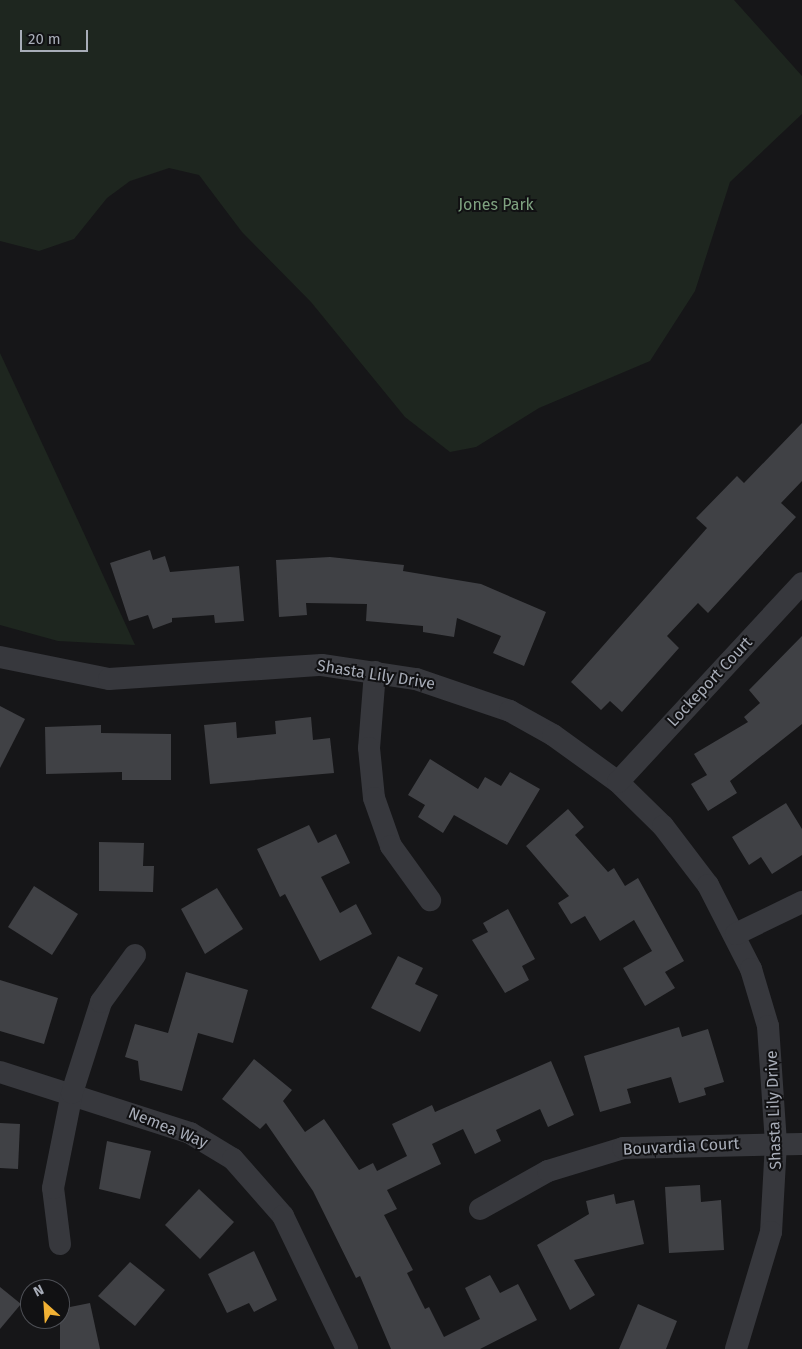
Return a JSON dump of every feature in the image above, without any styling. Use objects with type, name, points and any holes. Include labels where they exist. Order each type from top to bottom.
[{"type":"street","name":"Lockeport Court","points":[[618,782],[802,583]]},
{"type":"street","name":"Shasta Lily Drive","points":[[0,657],[109,679],[163,678],[273,665],[322,665],[416,679],[510,711],[553,734],[618,782],[679,845],[736,934],[768,1026],[776,1143],[771,1232],[736,1349]]},
{"type":"street","points":[[375,672],[369,748],[374,798],[391,846],[430,900]]},
{"type":"street","points":[[736,934],[802,902]]},
{"type":"street","points":[[60,1244],[53,1188],[72,1093],[101,1002],[135,955]]},
{"type":"street","name":"Nemea Way","points":[[0,1072],[72,1093],[190,1133],[252,1176],[283,1216],[347,1349]]},
{"type":"street","name":"Bouvardia Court","points":[[480,1209],[548,1171],[614,1150],[776,1143],[802,1144]]},
{"type":"green space","name":"Jones Park","points":[[0,0],[734,0],[802,76],[802,114],[730,182],[695,291],[650,361],[539,408],[476,447],[450,452],[405,417],[311,302],[242,232],[199,175],[169,168],[130,181],[107,198],[74,239],[39,251],[0,241]]},
{"type":"green space","points":[[0,353],[135,645],[58,641],[0,625]]},
{"type":"building","points":[[802,423],[802,481],[781,503],[796,517],[708,613],[698,603],[667,636],[679,648],[622,712],[610,701],[601,710],[571,682],[707,528],[696,518],[737,476],[744,483]]},
{"type":"building","points":[[150,550],[153,560],[165,556],[170,572],[239,566],[244,621],[215,623],[214,615],[172,618],[172,622],[153,629],[148,615],[129,621],[110,563]]},
{"type":"building","points":[[330,557],[404,565],[403,571],[481,584],[546,612],[524,666],[493,653],[501,636],[457,618],[454,637],[423,632],[423,626],[366,621],[367,604],[306,603],[307,615],[279,617],[276,560]]},
{"type":"building","points":[[802,636],[802,724],[730,781],[737,793],[708,811],[691,784],[707,775],[694,754],[748,722],[744,717],[760,703],[749,690]]},
{"type":"building","points":[[0,706],[25,719],[0,768]]},
{"type":"building","points":[[311,717],[313,740],[330,738],[334,773],[210,784],[204,725],[236,722],[237,738],[276,734],[275,721]]},
{"type":"building","points":[[101,725],[101,733],[171,734],[171,780],[122,780],[122,772],[46,774],[45,727]]},
{"type":"building","points":[[430,759],[478,789],[485,777],[501,786],[510,772],[540,789],[507,845],[454,815],[443,833],[418,817],[425,805],[408,795]]},
{"type":"building","points":[[786,803],[802,829],[802,855],[772,874],[761,857],[749,865],[732,837]]},
{"type":"building","points":[[568,809],[584,827],[575,835],[608,872],[614,868],[625,886],[638,878],[684,961],[665,972],[675,988],[645,1006],[623,968],[652,951],[634,920],[600,941],[585,916],[571,924],[558,903],[569,896],[526,846]]},
{"type":"building","points":[[309,825],[318,843],[336,834],[350,863],[321,877],[340,913],[356,904],[372,934],[320,961],[285,894],[280,897],[257,849]]},
{"type":"building","points":[[99,842],[144,843],[143,866],[154,866],[153,892],[99,891]]},
{"type":"building","points":[[34,886],[78,914],[52,955],[8,927]]},
{"type":"building","points":[[217,888],[243,929],[205,954],[181,909]]},
{"type":"building","points":[[508,909],[535,959],[522,966],[529,980],[505,993],[472,940],[488,932],[483,923]]},
{"type":"building","points":[[398,956],[423,968],[415,984],[438,995],[420,1032],[371,1008]]},
{"type":"building","points":[[186,972],[248,990],[233,1043],[198,1033],[182,1091],[140,1080],[138,1061],[125,1057],[135,1024],[168,1033]]},
{"type":"building","points":[[0,980],[58,998],[44,1044],[0,1031]]},
{"type":"building","points":[[679,1027],[682,1037],[708,1029],[724,1082],[704,1088],[706,1095],[679,1103],[671,1077],[627,1089],[631,1103],[600,1112],[584,1056]]},
{"type":"building","points":[[254,1059],[292,1090],[283,1101],[305,1132],[324,1119],[359,1170],[373,1163],[377,1171],[407,1156],[392,1124],[432,1105],[435,1112],[551,1061],[574,1115],[548,1127],[540,1109],[496,1130],[501,1141],[475,1154],[463,1129],[432,1144],[441,1164],[387,1190],[397,1209],[384,1215],[413,1270],[407,1273],[425,1309],[429,1307],[444,1337],[480,1319],[465,1288],[490,1275],[500,1293],[518,1284],[537,1320],[480,1349],[391,1349],[360,1276],[356,1278],[313,1191],[266,1123],[260,1129],[222,1099]]},
{"type":"building","points":[[0,1123],[20,1124],[18,1169],[0,1168]]},
{"type":"building","points":[[107,1141],[151,1151],[140,1199],[99,1189]]},
{"type":"building","points":[[700,1185],[701,1202],[721,1200],[724,1250],[669,1253],[665,1187]]},
{"type":"building","points":[[199,1189],[234,1222],[200,1259],[165,1225]]},
{"type":"building","points":[[614,1194],[616,1204],[634,1200],[644,1244],[574,1260],[595,1295],[570,1310],[537,1245],[589,1214],[586,1201]]},
{"type":"building","points":[[254,1251],[277,1300],[254,1312],[249,1303],[227,1313],[208,1274]]},
{"type":"building","points":[[130,1262],[165,1290],[135,1326],[98,1296]]},
{"type":"building","points":[[0,1287],[20,1305],[0,1329]]},
{"type":"building","points":[[90,1303],[100,1349],[60,1349],[60,1329],[70,1329],[70,1307]]},
{"type":"building","points":[[638,1304],[677,1321],[666,1349],[619,1349]]}]
